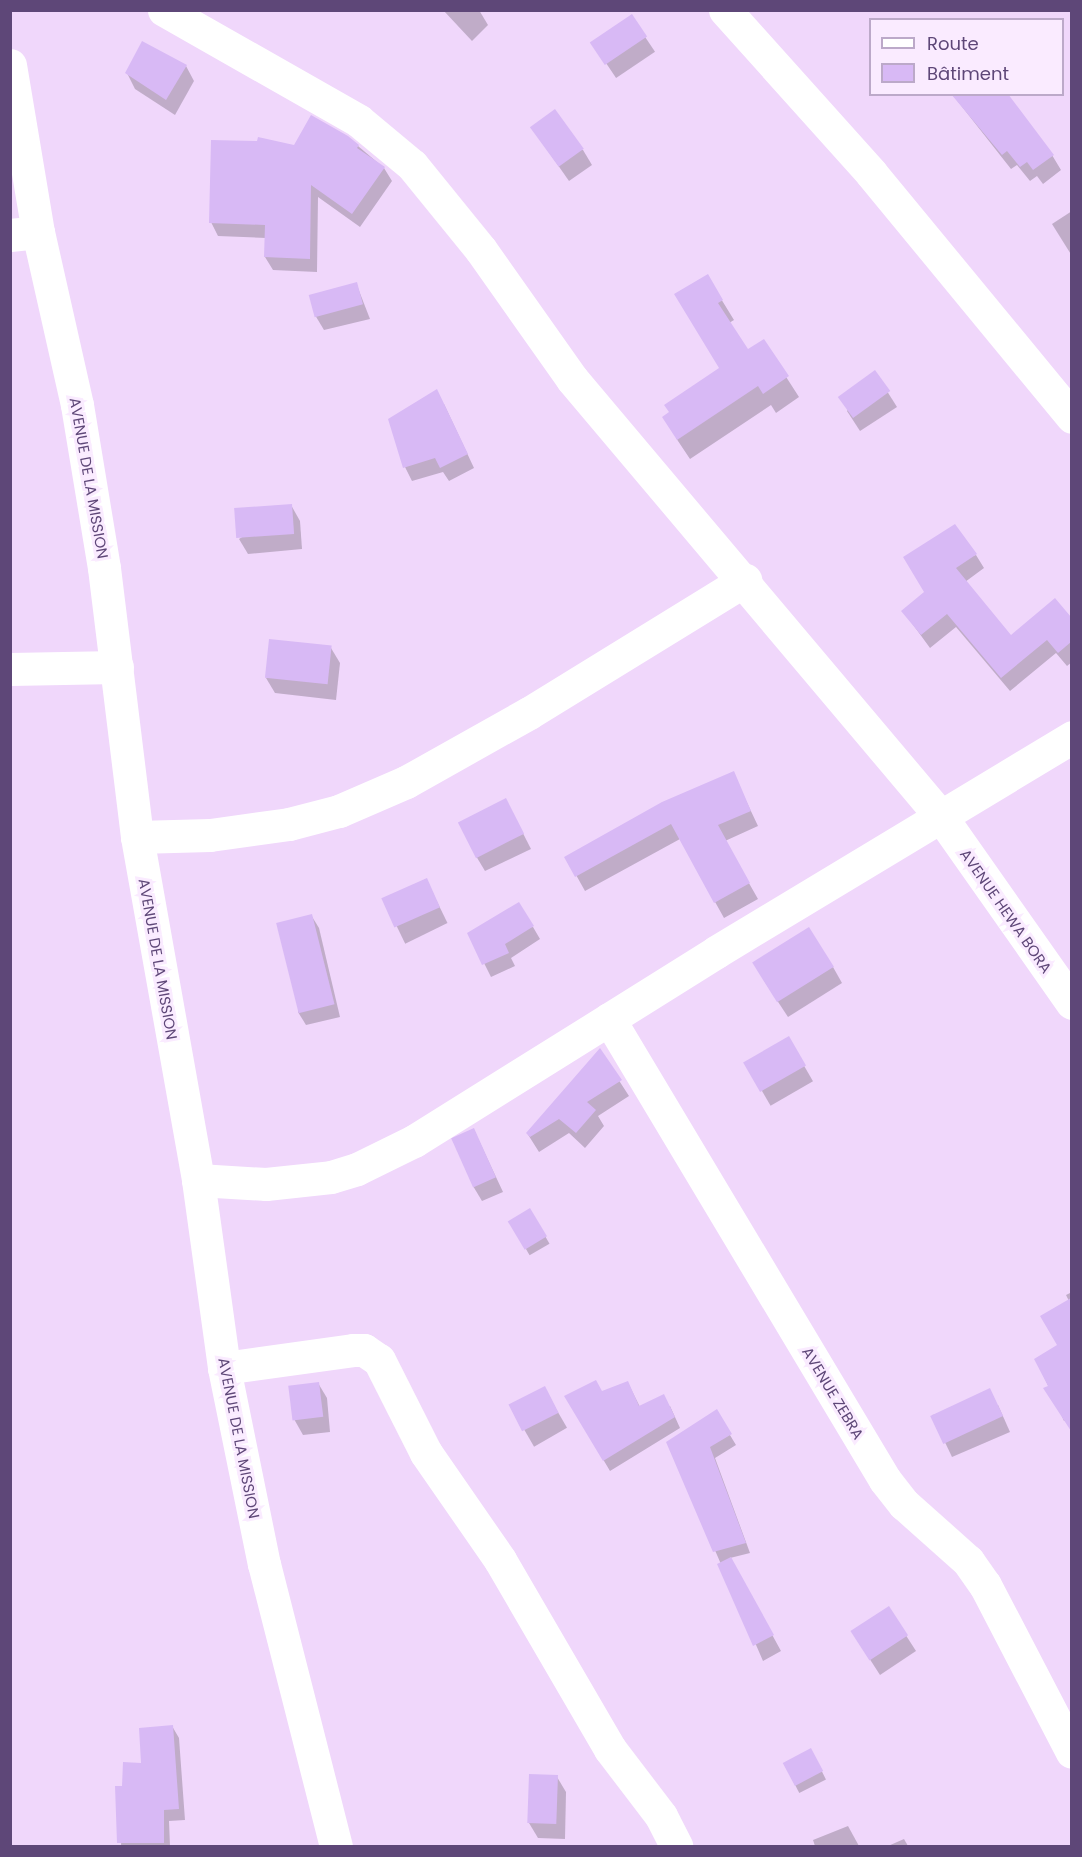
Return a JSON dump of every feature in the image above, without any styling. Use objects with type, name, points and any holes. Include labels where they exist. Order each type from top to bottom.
[{"type":"street","name":"AVENUE HEWA BORA","points":[[164,10],[358,121],[412,165],[481,250],[572,379],[745,580],[942,818],[1071,1003]]},
{"type":"street","points":[[725,10],[871,173],[1071,417]]},
{"type":"street","name":"AVENUE DE LA MISSION","points":[[10,65],[24,234],[77,405],[117,667],[137,837],[198,1180],[224,1368],[264,1564],[336,1846]]},
{"type":"street","points":[[137,837],[210,835],[289,824],[339,811],[406,782],[529,714],[745,580]]},
{"type":"street","points":[[10,669],[117,667]]},
{"type":"street","points":[[198,1180],[266,1184],[331,1177],[357,1169],[450,1121],[609,1020],[1071,737]]},
{"type":"street","name":"AVENUE ZEBRA","points":[[609,1020],[885,1480],[904,1504],[968,1561],[985,1585],[1071,1752]]},
{"type":"street","points":[[224,1368],[352,1350],[364,1350],[379,1360],[426,1453],[500,1560],[610,1749],[661,1816],[676,1846]]},
{"type":"shaded area","points":[[11,11],[1071,11],[1071,1846],[11,1846]]},
{"type":"building","points":[[632,14],[647,36],[605,65],[590,43]]},
{"type":"building","points":[[142,41],[187,65],[166,100],[125,73]]},
{"type":"building","points":[[953,96],[1010,96],[1054,155],[1033,170],[1027,162],[1020,167],[1007,151],[1002,155]]},
{"type":"building","points":[[555,109],[584,149],[559,167],[530,127]]},
{"type":"building","points":[[311,115],[348,136],[359,145],[357,148],[385,167],[352,214],[311,185],[310,259],[264,257],[265,225],[209,223],[211,140],[257,141],[258,137],[294,145]]},
{"type":"building","points":[[708,274],[723,300],[718,303],[748,349],[764,339],[789,376],[763,394],[758,386],[677,440],[662,417],[669,412],[664,405],[719,368],[674,294]]},
{"type":"building","points":[[357,282],[363,304],[315,317],[309,295]]},
{"type":"building","points":[[875,370],[890,391],[853,418],[838,397]]},
{"type":"building","points":[[437,389],[468,454],[440,468],[435,458],[403,468],[388,419]]},
{"type":"building","points":[[292,504],[294,534],[236,538],[234,508]]},
{"type":"building","points":[[955,524],[977,554],[956,568],[1011,635],[1055,598],[1071,617],[1071,642],[1058,653],[1047,640],[1001,678],[947,614],[921,635],[901,611],[924,592],[903,557]]},
{"type":"building","points":[[269,639],[332,646],[328,684],[265,678]]},
{"type":"building","points":[[734,771],[751,811],[718,825],[750,883],[714,903],[671,824],[575,877],[564,857],[662,802]]},
{"type":"building","points":[[506,798],[524,834],[476,858],[458,823]]},
{"type":"building","points":[[427,878],[440,907],[394,928],[381,898]]},
{"type":"building","points":[[519,902],[534,926],[505,944],[509,953],[482,965],[467,933]]},
{"type":"building","points":[[312,914],[334,1004],[299,1013],[276,923]]},
{"type":"building","points":[[809,927],[834,967],[777,1002],[752,963]]},
{"type":"building","points":[[789,1036],[806,1065],[760,1092],[743,1062]]},
{"type":"building","points":[[600,1048],[622,1080],[587,1102],[596,1110],[576,1133],[559,1119],[530,1137],[526,1133]]},
{"type":"building","points":[[474,1128],[496,1177],[473,1187],[451,1138]]},
{"type":"building","points":[[530,1208],[547,1236],[525,1250],[508,1221]]},
{"type":"building","points":[[1071,1298],[1071,1431],[1043,1388],[1048,1386],[1034,1359],[1057,1345],[1040,1316]]},
{"type":"building","points":[[596,1380],[602,1391],[628,1381],[639,1406],[664,1394],[675,1417],[603,1461],[564,1396]]},
{"type":"building","points":[[319,1382],[323,1417],[292,1421],[288,1386]]},
{"type":"building","points":[[545,1386],[559,1413],[522,1431],[508,1405]]},
{"type":"building","points":[[990,1388],[1003,1416],[943,1444],[930,1416]]},
{"type":"building","points":[[717,1409],[732,1434],[710,1447],[746,1543],[713,1552],[666,1442]]},
{"type":"building","points":[[731,1557],[774,1635],[753,1646],[717,1564]]},
{"type":"building","points":[[889,1606],[908,1635],[869,1660],[850,1631]]},
{"type":"building","points":[[173,1725],[179,1809],[164,1810],[164,1843],[117,1843],[115,1786],[122,1786],[123,1762],[141,1763],[139,1728]]},
{"type":"building","points":[[811,1748],[823,1771],[795,1786],[783,1763]]},
{"type":"building","points":[[529,1774],[558,1775],[556,1824],[527,1823]]}]
